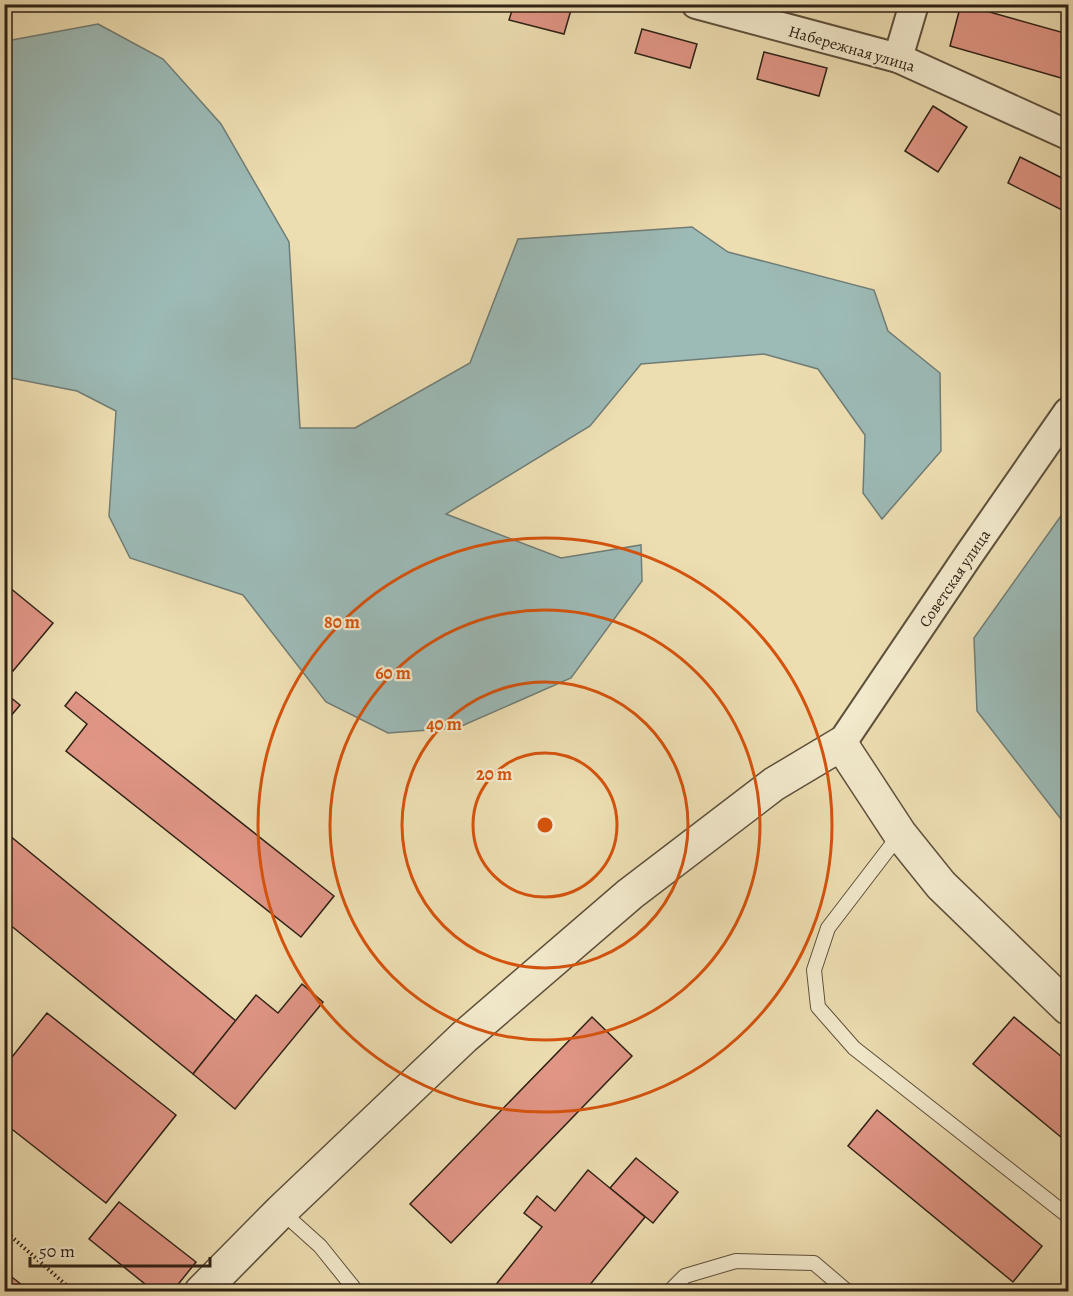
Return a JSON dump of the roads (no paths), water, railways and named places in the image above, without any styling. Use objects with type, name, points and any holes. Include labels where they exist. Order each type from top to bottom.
[{"type":"street","name":"Набережная улица","points":[[696,4],[898,58],[1068,135]]},
{"type":"street","points":[[898,58],[914,4]]},
{"type":"street","name":"Советская улица","points":[[841,744],[1068,412]]},
{"type":"street","points":[[201,1292],[281,1211],[464,1037],[630,894],[774,784],[841,744],[900,834],[941,885],[1068,1008]]},
{"type":"lane","points":[[900,834],[828,928],[814,970],[818,1007],[854,1048],[1068,1216]]},
{"type":"lane","points":[[281,1211],[320,1246],[357,1292]]},
{"type":"lane","points":[[669,1292],[685,1276],[736,1261],[814,1263],[848,1292]]},
{"type":"water","points":[[98,24],[163,59],[221,124],[289,242],[300,428],[355,428],[470,363],[518,239],[692,227],[728,252],[874,290],[888,331],[940,373],[941,451],[882,519],[863,493],[865,435],[818,369],[764,354],[641,364],[590,426],[446,514],[561,558],[641,545],[642,581],[571,678],[457,728],[388,733],[326,702],[243,595],[130,558],[109,516],[116,411],[77,391],[5,377],[5,44],[12,40]]},
{"type":"water","points":[[1068,506],[1068,828],[977,711],[974,638]]}]
